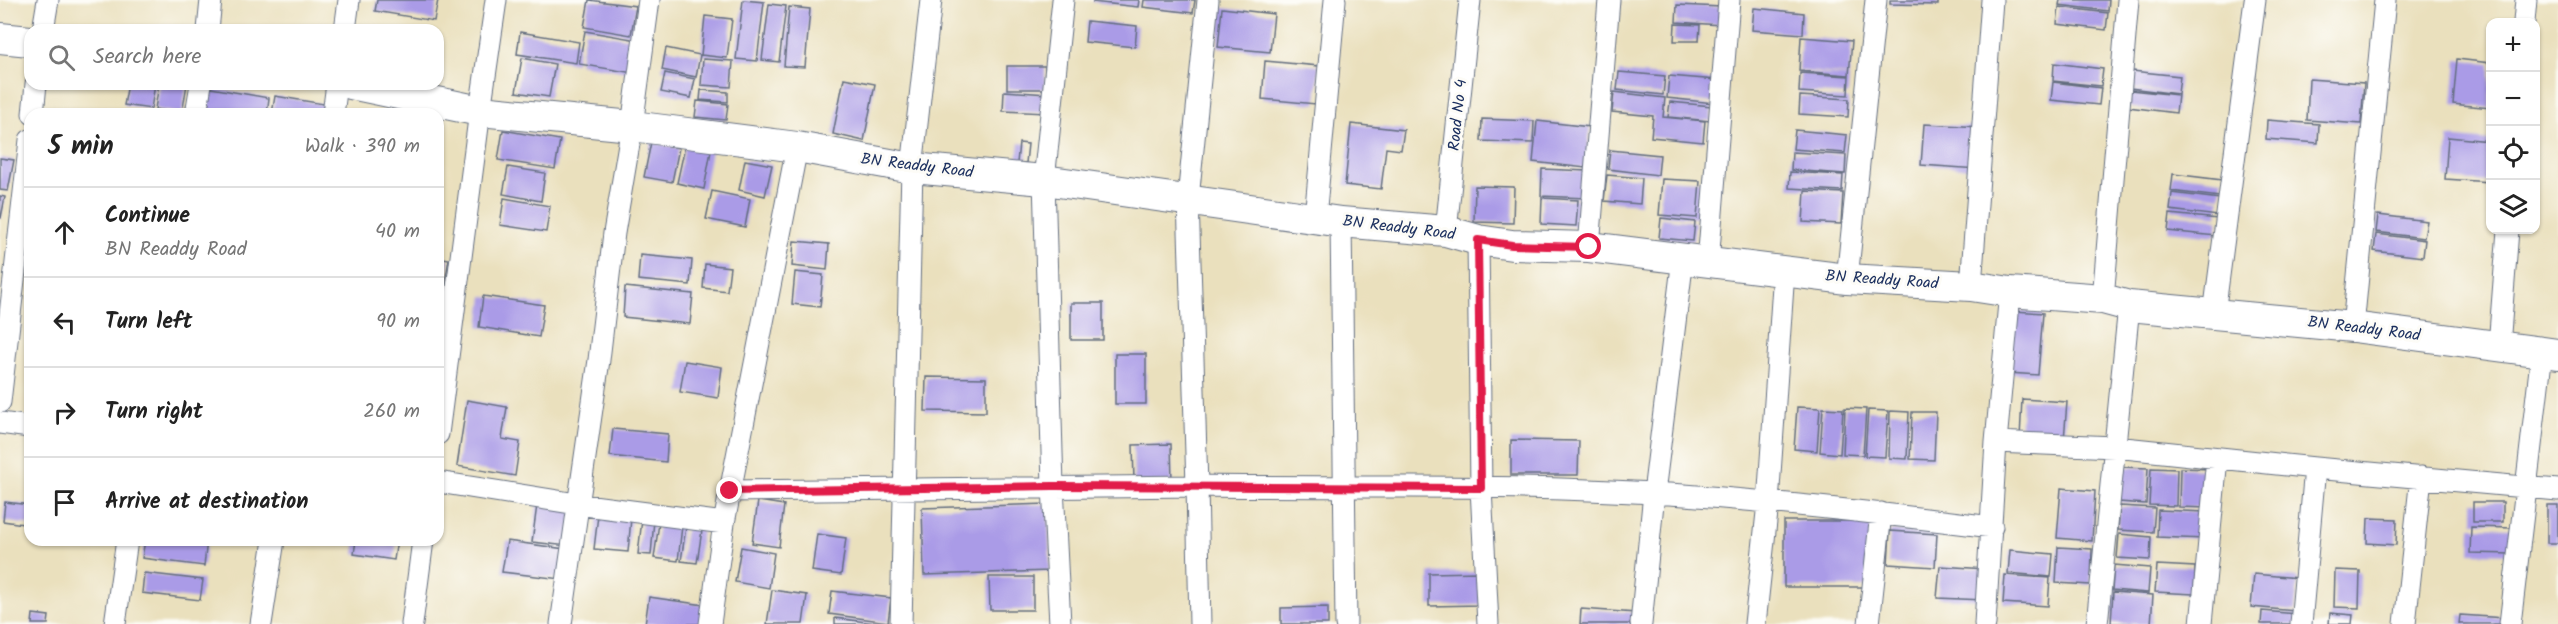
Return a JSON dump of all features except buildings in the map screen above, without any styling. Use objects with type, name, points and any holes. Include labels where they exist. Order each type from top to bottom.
[{"type":"street","points":[[44,24],[48,0]]},
{"type":"street","points":[[209,24],[211,0]]},
{"type":"street","points":[[346,24],[350,0]]},
{"type":"street","points":[[444,388],[496,0]]},
{"type":"street","points":[[561,624],[599,360],[614,233],[632,126],[649,0]]},
{"type":"street","points":[[901,624],[912,168],[931,0]]},
{"type":"street","points":[[1060,624],[1053,486],[1044,180],[1063,0]]},
{"type":"street","points":[[1200,624],[1188,199],[1208,0]]},
{"type":"street","points":[[1335,0],[1328,220],[1343,488],[1346,624]]},
{"type":"street","name":"Road No 4","points":[[1446,231],[1470,0]]},
{"type":"street","points":[[1589,247],[1609,0]]},
{"type":"street","points":[[1641,624],[1654,493],[1696,261],[1729,0]]},
{"type":"street","points":[[1847,279],[1876,0]]},
{"type":"street","points":[[1971,286],[1992,0]]},
{"type":"street","points":[[2097,624],[2115,447],[2116,303],[2128,0]]},
{"type":"street","points":[[2214,315],[2255,0]]},
{"type":"street","points":[[2354,327],[2385,0]]},
{"type":"street","points":[[2524,18],[2526,0]]},
{"type":"street","points":[[0,38],[24,40]]},
{"type":"street","points":[[34,108],[35,90]]},
{"type":"street","points":[[197,108],[200,90]]},
{"type":"street","points":[[334,108],[335,90]]},
{"type":"street","name":"BN Readdy Road","points":[[380,90],[480,111],[632,126],[797,147],[912,168],[1044,180],[1328,220],[1446,231],[1478,240],[1512,245],[1589,247],[1847,279],[1971,286],[2214,315],[2354,327],[2550,353]]},
{"type":"street","points":[[711,624],[724,523],[797,147]]},
{"type":"street","points":[[0,402],[24,192]]},
{"type":"street","points":[[2499,346],[2508,234]]},
{"type":"street","points":[[1478,240],[1481,488],[1488,624]]},
{"type":"street","points":[[1755,624],[1768,503],[1784,271]]},
{"type":"street","points":[[1984,624],[1996,442],[2010,292]]},
{"type":"street","points":[[2510,624],[2527,486],[2550,353]]},
{"type":"street","points":[[0,423],[24,426]]},
{"type":"street","points":[[1996,442],[2115,447],[2558,490]]},
{"type":"street","points":[[2201,624],[2217,458]]},
{"type":"street","points":[[2301,624],[2315,468]]},
{"type":"street","points":[[2405,624],[2421,477]]},
{"type":"street","points":[[444,483],[577,504],[724,523]]},
{"type":"street","points":[[730,491],[1053,486],[1481,488],[1654,493],[1881,513],[1992,527]]},
{"type":"street","points":[[1869,624],[1881,513]]},
{"type":"street","points":[[115,624],[126,546]]},
{"type":"street","points":[[261,624],[273,546]]},
{"type":"street","points":[[412,624],[422,546]]},
{"type":"route","points":[[730,491],[1053,486],[1481,488],[1478,240],[1512,245],[1589,247]]}]
